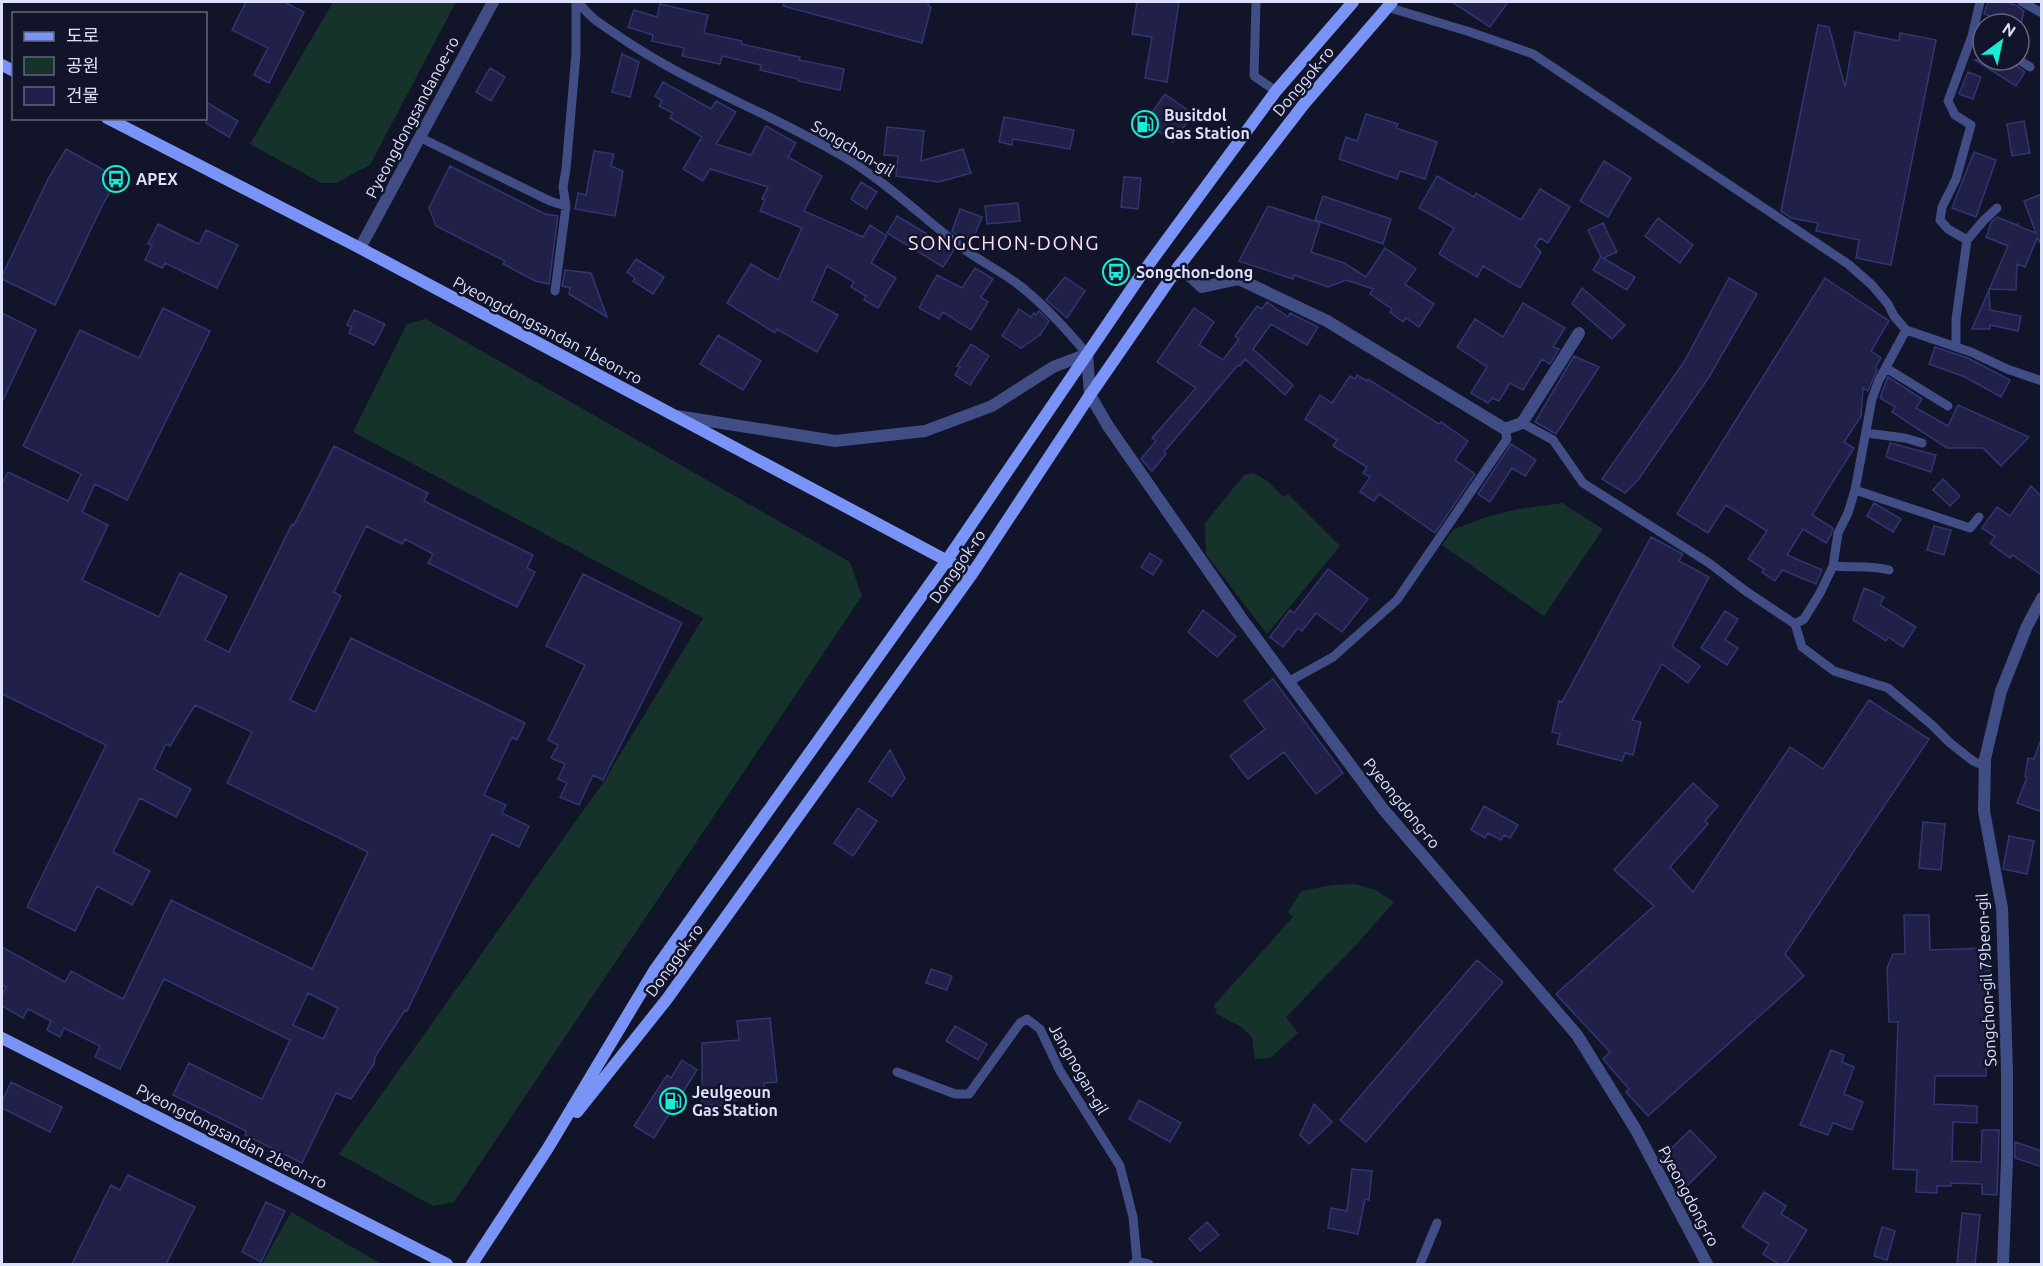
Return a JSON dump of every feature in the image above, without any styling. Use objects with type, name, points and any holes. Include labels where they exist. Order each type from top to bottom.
[{"type":"main road","name":"Donggok-ro","points":[[472,1264],[548,1148],[654,971],[946,560],[1141,275],[1276,91],[1353,2]]},
{"type":"main road","name":"Donggok-ro","points":[[548,1148],[667,999],[972,574],[1090,395],[1179,266],[1304,104],[1390,4]]},
{"type":"main road","name":"Pyeongdongsandan 1beon-ro","points":[[111,120],[360,248],[972,574]]},
{"type":"main road","name":"Pyeongdongsandan 2beon-ro","points":[[2,1038],[447,1264]]},
{"type":"street","name":"Pyeongdongsandanoe-ro","points":[[360,248],[493,2]]},
{"type":"street","points":[[1179,266],[1202,287],[1239,279],[1327,321],[1505,429],[1522,423],[1579,333]]},
{"type":"street","name":"Pyeongdong-ro","points":[[1087,354],[1090,395],[1108,426],[1242,619],[1383,809],[1577,1035],[1636,1130],[1707,1264]]},
{"type":"street","points":[[670,415],[835,441],[925,431],[992,406],[1053,368],[1087,354]]},
{"type":"street","name":"Songchon-gil 79beon-gil","points":[[2003,1264],[2007,1160],[2007,1071],[2002,909],[1984,811],[1984,766],[2001,691],[2027,626],[2042,598]]},
{"type":"lane","points":[[555,291],[566,206],[563,187],[576,54],[578,2]]},
{"type":"lane","name":"Songchon-gil","points":[[578,2],[586,13],[635,48],[826,147],[885,184],[961,247],[1023,288],[1063,325],[1087,354]]},
{"type":"lane","points":[[1256,2],[1254,76],[1276,91]]},
{"type":"lane","points":[[2022,2],[2042,13]]},
{"type":"lane","points":[[1390,4],[1533,54],[1848,264],[1877,291],[1906,330],[1956,346],[2007,369],[2042,381]]},
{"type":"lane","points":[[1967,240],[1948,229],[1940,220],[1942,207],[1956,179],[1971,125],[1955,115],[1948,101],[1971,39]]},
{"type":"lane","points":[[419,137],[550,201],[566,206]]},
{"type":"lane","points":[[1956,346],[1956,320],[1967,240],[1997,208]]},
{"type":"lane","points":[[1795,624],[1803,619],[1820,593],[1833,566],[1838,533],[1848,513],[1855,490],[1872,399],[1906,330]]},
{"type":"lane","points":[[1886,368],[1948,406]]},
{"type":"lane","points":[[1522,423],[1553,440],[1583,483],[1709,563],[1795,624],[1802,647],[1834,671],[1888,688],[1950,743],[1973,761],[1984,766]]},
{"type":"lane","points":[[1288,682],[1333,657],[1398,600],[1507,439],[1505,429]]},
{"type":"lane","points":[[1866,433],[1905,438],[1923,443]]},
{"type":"lane","points":[[1855,490],[1970,528],[1979,517]]},
{"type":"lane","points":[[1833,566],[1851,568],[1873,565],[1889,570]]},
{"type":"lane","name":"Jangnogan-gil","points":[[897,1072],[955,1094],[969,1094],[1020,1023],[1027,1019],[1040,1029],[1060,1071],[1120,1166],[1133,1217],[1135,1263]]},
{"type":"lane","points":[[1420,1264],[1437,1223]]},
{"type":"lane","points":[[1135,1263],[1149,1264]]},
{"type":"green space","points":[[333,2],[456,2],[370,165],[336,183],[321,183],[250,144]]},
{"type":"green space","points":[[426,319],[850,562],[862,596],[454,1202],[433,1206],[339,1154],[603,783],[703,618],[353,432],[407,324]]},
{"type":"green space","points":[[1254,473],[1266,480],[1284,497],[1288,494],[1340,546],[1267,634],[1206,554],[1205,523],[1244,475]]},
{"type":"green space","points":[[1562,503],[1603,529],[1544,616],[1442,545],[1454,529],[1490,516],[1518,509]]},
{"type":"green space","points":[[1355,884],[1376,890],[1394,902],[1286,1017],[1298,1033],[1270,1058],[1255,1059],[1252,1037],[1240,1026],[1217,1014],[1214,1005],[1293,917],[1288,912],[1301,891],[1332,885]]},
{"type":"green space","points":[[291,1212],[382,1264],[262,1264]]},
{"type":"building","points":[[246,2],[284,2],[304,12],[269,83],[254,75],[268,48],[232,30]]},
{"type":"building","points":[[784,2],[929,2],[928,6],[931,7],[922,43],[783,6]]},
{"type":"building","points":[[1137,2],[1179,2],[1167,82],[1145,78],[1152,37],[1132,34]]},
{"type":"building","points":[[1452,2],[1508,2],[1490,27]]},
{"type":"building","points":[[1988,2],[2005,2],[2016,5],[2024,11],[2024,12],[1985,12]]},
{"type":"building","points":[[660,4],[708,15],[704,33],[800,57],[799,60],[844,69],[840,90],[798,81],[798,79],[760,70],[761,65],[722,56],[720,64],[682,56],[684,48],[652,41],[653,35],[628,27],[634,10],[657,17]]},
{"type":"building","points":[[1818,25],[1829,27],[1845,87],[1855,32],[1899,41],[1900,33],[1936,40],[1891,265],[1856,258],[1859,240],[1816,231],[1818,223],[1791,218],[1781,211]]},
{"type":"building","points":[[622,54],[639,62],[630,97],[612,92]]},
{"type":"building","points":[[490,68],[505,77],[491,101],[476,92]]},
{"type":"building","points":[[1968,72],[1981,77],[1973,99],[1959,94]]},
{"type":"building","points":[[1994,72],[2025,72],[2016,86]]},
{"type":"building","points":[[663,82],[711,109],[716,101],[736,112],[716,144],[751,155],[766,126],[796,143],[788,157],[822,176],[804,211],[863,237],[870,225],[887,236],[871,263],[896,278],[878,308],[864,300],[866,296],[851,287],[854,282],[827,266],[812,301],[838,315],[817,352],[777,329],[775,333],[727,303],[751,264],[778,280],[802,228],[760,211],[765,200],[762,199],[768,187],[710,169],[703,181],[683,169],[702,137],[670,118],[673,113],[659,106],[662,101],[655,96]]},
{"type":"building","points":[[1165,94],[1193,114],[1173,142],[1145,122]]},
{"type":"building","points":[[207,103],[238,121],[229,137],[206,123]]},
{"type":"building","points":[[1366,114],[1398,124],[1396,128],[1437,142],[1425,179],[1400,171],[1397,179],[1339,159],[1346,137],[1357,141]]},
{"type":"building","points":[[1004,117],[1074,130],[1070,149],[1013,139],[1012,145],[999,142]]},
{"type":"building","points":[[2024,121],[2030,153],[2012,156],[2007,124]]},
{"type":"building","points":[[887,127],[924,131],[921,161],[963,149],[971,173],[939,182],[896,176],[898,156],[884,155]]},
{"type":"building","points":[[66,149],[118,178],[102,206],[55,305],[2,279],[2,276],[48,179]]},
{"type":"building","points":[[594,151],[614,154],[611,166],[623,171],[615,216],[575,209],[578,193],[586,195]]},
{"type":"building","points":[[1974,152],[1996,160],[1976,217],[1952,208]]},
{"type":"building","points":[[1604,161],[1631,178],[1608,217],[1580,201]]},
{"type":"building","points":[[450,166],[545,214],[558,216],[549,284],[535,281],[503,264],[505,261],[436,226],[429,208]]},
{"type":"building","points":[[1437,176],[1474,197],[1476,193],[1521,220],[1540,189],[1570,207],[1548,243],[1540,238],[1535,246],[1541,252],[1520,288],[1483,266],[1477,277],[1439,254],[1454,228],[1419,208]]},
{"type":"building","points":[[1124,177],[1141,178],[1138,209],[1121,207]]},
{"type":"building","points":[[861,182],[877,192],[866,209],[851,199]]},
{"type":"building","points":[[2042,194],[2042,245],[2037,238],[2025,267],[2017,264],[2016,290],[1989,289],[2008,246],[1986,237],[1992,221],[1997,217],[2036,233],[2024,201]]},
{"type":"building","points":[[1323,196],[1391,219],[1383,244],[1315,220]]},
{"type":"building","points":[[1018,203],[1020,221],[987,224],[985,206]]},
{"type":"building","points":[[1268,206],[1320,223],[1311,252],[1344,263],[1366,277],[1385,248],[1416,269],[1405,284],[1434,304],[1419,327],[1406,318],[1403,322],[1390,312],[1392,309],[1370,294],[1373,289],[1346,280],[1328,287],[1294,275],[1293,279],[1239,261]]},
{"type":"building","points":[[960,209],[982,217],[973,239],[964,236],[962,239],[952,231]]},
{"type":"building","points":[[897,216],[954,250],[943,267],[887,233]]},
{"type":"building","points":[[1658,218],[1693,245],[1680,263],[1645,236]]},
{"type":"building","points":[[1603,223],[1617,252],[1603,258],[1635,277],[1627,290],[1593,270],[1601,257],[1588,230]]},
{"type":"building","points":[[158,224],[199,244],[206,230],[238,245],[217,288],[165,263],[162,268],[145,260],[152,245],[148,244]]},
{"type":"building","points":[[636,259],[664,277],[653,294],[633,281],[635,278],[627,272]]},
{"type":"building","points":[[975,268],[993,279],[981,297],[988,302],[971,330],[943,312],[939,319],[919,308],[937,275],[962,288]]},
{"type":"building","points":[[565,270],[591,273],[607,317],[569,294],[570,288],[562,286]]},
{"type":"building","points":[[1065,277],[1085,291],[1067,318],[1046,300]]},
{"type":"building","points":[[1729,278],[1757,294],[1709,377],[1638,480],[1625,493],[1602,479],[1684,362]]},
{"type":"building","points":[[1825,278],[1889,321],[1871,351],[1881,358],[1875,368],[1877,370],[1868,391],[1863,388],[1861,416],[1844,442],[1854,448],[1812,515],[1833,528],[1831,535],[1826,543],[1803,529],[1787,555],[1822,570],[1816,584],[1782,570],[1775,581],[1762,572],[1764,569],[1748,559],[1767,531],[1726,505],[1708,533],[1677,514]]},
{"type":"building","points":[[1582,288],[1625,325],[1612,339],[1572,304]]},
{"type":"building","points":[[1989,290],[1990,310],[2021,316],[2018,331],[1990,325],[1990,329],[1972,329]]},
{"type":"building","points":[[1267,302],[1288,317],[1290,313],[1318,327],[1307,345],[1271,324],[1253,349],[1293,385],[1285,395],[1245,359],[1164,452],[1166,454],[1152,471],[1141,459],[1156,441],[1152,438],[1196,388],[1157,362],[1194,308],[1214,322],[1199,345],[1223,360],[1239,339],[1235,336],[1257,306],[1262,309]]},
{"type":"building","points":[[1523,303],[1565,328],[1553,347],[1559,349],[1550,364],[1542,359],[1523,390],[1510,383],[1499,401],[1492,398],[1488,403],[1471,393],[1487,367],[1457,347],[1475,319],[1503,337]]},
{"type":"building","points":[[163,308],[210,331],[127,500],[95,484],[82,512],[108,525],[82,580],[159,617],[180,573],[227,596],[205,640],[229,652],[292,524],[294,525],[334,446],[428,493],[424,501],[533,555],[527,568],[535,572],[517,607],[428,563],[433,554],[405,539],[402,544],[366,526],[334,592],[341,596],[290,700],[315,712],[351,638],[525,723],[517,740],[512,737],[484,795],[506,805],[502,813],[529,826],[519,847],[492,834],[407,1011],[405,1010],[375,1057],[374,1064],[351,1099],[336,1093],[302,1163],[245,1135],[246,1131],[173,1095],[189,1063],[262,1099],[290,1040],[164,979],[120,1069],[95,1057],[100,1046],[64,1028],[60,1037],[47,1030],[51,1021],[28,1009],[23,1018],[2,1006],[2,996],[6,987],[2,985],[2,947],[65,982],[71,971],[123,999],[171,900],[312,969],[368,852],[227,783],[252,732],[195,705],[170,746],[166,744],[154,769],[191,789],[176,817],[140,798],[113,852],[150,871],[132,905],[97,886],[75,931],[27,907],[106,745],[2,694],[2,484],[8,472],[68,501],[81,474],[23,446],[80,330],[139,358]],"holes":[[[308,993],[338,1008],[323,1039],[293,1025]]]},
{"type":"building","points":[[1019,309],[1031,317],[1039,311],[1049,321],[1040,335],[1021,348],[1002,336]]},
{"type":"building","points":[[354,310],[385,324],[374,345],[349,333],[352,327],[347,325]]},
{"type":"building","points":[[2,313],[36,330],[2,402]]},
{"type":"building","points":[[718,335],[761,361],[743,390],[700,364]]},
{"type":"building","points":[[971,344],[989,356],[970,385],[955,375],[960,367],[957,366]]},
{"type":"building","points":[[1935,347],[1968,358],[2010,380],[2001,397],[1965,377],[1929,364]]},
{"type":"building","points":[[1574,356],[1599,367],[1556,434],[1535,422]]},
{"type":"building","points":[[1357,375],[1367,381],[1368,379],[1439,424],[1441,422],[1468,441],[1455,460],[1475,474],[1435,533],[1379,494],[1374,501],[1360,492],[1370,477],[1363,473],[1367,467],[1333,446],[1337,440],[1305,419],[1320,395],[1332,403],[1350,376],[1355,379]]},
{"type":"building","points":[[1888,377],[1922,399],[1916,408],[1948,426],[1958,405],[2029,437],[2001,466],[1983,448],[1947,448],[1892,412],[1895,407],[1880,398]]},
{"type":"building","points":[[1890,443],[1936,455],[1931,472],[1886,457]]},
{"type":"building","points":[[1511,444],[1536,460],[1525,476],[1512,468],[1490,502],[1478,494]]},
{"type":"building","points":[[1943,479],[1960,496],[1950,506],[1933,490]]},
{"type":"building","points":[[2031,486],[2042,497],[2042,575],[2012,555],[2010,558],[1996,548],[1990,543],[1995,537],[1982,528],[1997,507],[2010,516]]},
{"type":"building","points":[[1874,503],[1901,519],[1893,532],[1867,516]]},
{"type":"building","points":[[1934,526],[1951,530],[1944,555],[1927,550]]},
{"type":"building","points":[[1651,537],[1683,554],[1679,561],[1709,577],[1672,646],[1700,666],[1688,683],[1662,664],[1632,720],[1641,722],[1633,755],[1625,753],[1622,761],[1557,744],[1560,734],[1552,732],[1559,701],[1562,702]]},
{"type":"building","points":[[1150,553],[1162,561],[1153,575],[1141,567]]},
{"type":"building","points":[[1328,569],[1368,599],[1342,632],[1316,613],[1302,631],[1298,628],[1283,647],[1270,637],[1290,610],[1294,613]]},
{"type":"building","points":[[583,574],[682,623],[603,780],[593,775],[579,805],[560,797],[567,783],[558,779],[565,764],[551,758],[558,745],[548,740],[585,665],[546,646]]},
{"type":"building","points":[[1864,588],[1884,597],[1880,605],[1916,627],[1903,647],[1888,637],[1886,641],[1853,620]]},
{"type":"building","points":[[1203,610],[1236,636],[1217,657],[1188,632]]},
{"type":"building","points":[[1725,611],[1738,619],[1725,640],[1738,648],[1727,665],[1701,648]]},
{"type":"building","points":[[1273,679],[1343,773],[1316,794],[1284,752],[1248,779],[1230,756],[1265,729],[1244,701]]},
{"type":"building","points":[[1869,700],[1929,739],[1785,954],[1804,976],[1648,1116],[1626,1092],[1629,1089],[1603,1059],[1610,1052],[1556,994],[1654,906],[1614,870],[1693,783],[1718,806],[1705,821],[1708,824],[1670,867],[1693,892],[1790,747],[1823,769]]},
{"type":"building","points":[[2040,742],[2042,742],[2042,812],[2017,803],[2027,777],[2025,776],[2028,758],[2034,759]]},
{"type":"building","points":[[890,750],[905,778],[892,797],[869,781]]},
{"type":"building","points":[[1484,806],[1518,825],[1510,838],[1504,835],[1501,840],[1488,833],[1485,838],[1471,830]]},
{"type":"building","points":[[858,808],[877,821],[853,856],[834,843]]},
{"type":"building","points":[[1923,822],[1945,824],[1941,870],[1919,868]]},
{"type":"building","points":[[2009,836],[2034,841],[2027,874],[2003,869]]},
{"type":"building","points":[[1904,915],[1929,915],[1930,950],[1989,948],[1991,1025],[1986,1025],[1986,1076],[1935,1076],[1934,1104],[1977,1106],[1977,1123],[1953,1122],[1952,1161],[1981,1162],[1982,1130],[1999,1130],[1997,1195],[1982,1194],[1982,1184],[1951,1183],[1951,1186],[1937,1186],[1937,1193],[1916,1192],[1917,1170],[1893,1169],[1898,1022],[1889,1022],[1887,968],[1893,954],[1905,954]]},
{"type":"building","points":[[1477,960],[1503,982],[1366,1142],[1340,1120]]},
{"type":"building","points":[[931,969],[952,976],[947,990],[926,983]]},
{"type":"building","points":[[770,1018],[777,1082],[764,1083],[766,1097],[727,1101],[727,1106],[702,1105],[702,1043],[739,1040],[737,1021]]},
{"type":"building","points":[[955,1026],[987,1044],[978,1060],[946,1041]]},
{"type":"building","points":[[1831,1050],[1844,1055],[1842,1062],[1854,1067],[1844,1094],[1863,1102],[1852,1130],[1833,1123],[1828,1135],[1800,1125]]},
{"type":"building","points":[[682,1060],[697,1070],[654,1138],[634,1126],[667,1075],[671,1078]]},
{"type":"building","points":[[11,1082],[62,1107],[50,1132],[2,1108],[2,1102]]},
{"type":"building","points":[[1139,1100],[1181,1123],[1170,1142],[1129,1119]]},
{"type":"building","points":[[1314,1104],[1332,1122],[1309,1144],[1300,1135]]},
{"type":"building","points":[[1690,1130],[1716,1157],[1686,1187],[1661,1159]]},
{"type":"building","points":[[2015,1142],[2042,1151],[2042,1167],[2015,1158]]},
{"type":"building","points":[[1352,1169],[1372,1171],[1369,1200],[1365,1199],[1358,1234],[1328,1228],[1331,1208],[1347,1211]]},
{"type":"building","points":[[128,1175],[195,1207],[166,1264],[72,1264],[111,1185],[120,1190]]},
{"type":"building","points":[[1764,1192],[1786,1206],[1781,1214],[1807,1230],[1786,1264],[1779,1264],[1763,1254],[1769,1244],[1742,1227]]},
{"type":"building","points":[[266,1202],[285,1211],[261,1262],[242,1252]]},
{"type":"building","points":[[1962,1213],[1980,1215],[1975,1264],[1957,1264]]},
{"type":"building","points":[[1207,1222],[1219,1235],[1200,1251],[1189,1238]]},
{"type":"building","points":[[1882,1227],[1895,1231],[1887,1260],[1874,1256]]},
{"type":"place","name":"Busitdol Gas Station","points":[[1145,124]]},
{"type":"place","name":"APEX","points":[[116,179]]},
{"type":"place","name":"Songchon-dong","points":[[1116,272]]},
{"type":"place","name":"Jeulgeoun Gas Station","points":[[673,1101]]},
{"type":"district","name":"SONGCHON-DONG","points":[[1004,242]]}]
